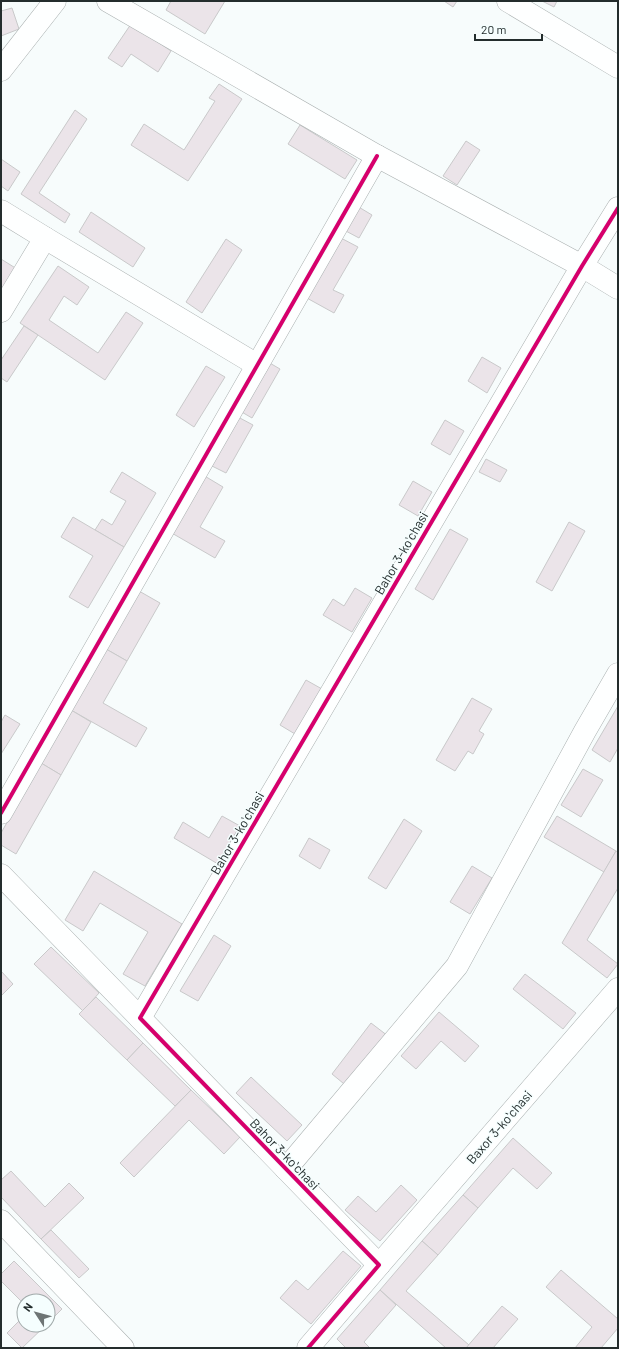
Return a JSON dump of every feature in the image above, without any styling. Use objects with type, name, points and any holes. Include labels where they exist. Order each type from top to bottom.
[{"type":"street","points":[[1,70],[55,1]]},
{"type":"street","points":[[108,1],[377,156],[582,266],[618,288]]},
{"type":"street","points":[[508,1],[618,67]]},
{"type":"street","points":[[1,813],[377,156]]},
{"type":"street","name":"Bahor 3-koʻchasi","points":[[379,1265],[140,1018],[582,266],[618,208]]},
{"type":"street","points":[[1,210],[257,365]]},
{"type":"street","points":[[1,311],[45,238]]},
{"type":"street","points":[[286,1170],[457,966],[585,731],[618,674]]},
{"type":"street","points":[[1,875],[140,1018]]},
{"type":"street","name":"Baxor 3-koʻchasi","points":[[379,1265],[618,990]]},
{"type":"street","points":[[1,1221],[122,1348]]},
{"type":"street","points":[[308,1348],[379,1265]]},
{"type":"building","points":[[171,1],[225,1],[205,34],[166,10]]},
{"type":"building","points":[[444,1],[457,1],[453,7]]},
{"type":"building","points":[[542,1],[557,1],[554,7]]},
{"type":"building","points":[[12,8],[19,29],[1,36],[1,11]]},
{"type":"building","points":[[131,24],[171,51],[158,72],[131,54],[122,67],[108,58]]},
{"type":"building","points":[[219,84],[242,99],[188,181],[131,145],[144,124],[184,150],[215,101],[209,98]]},
{"type":"building","points":[[75,110],[87,119],[39,193],[70,214],[65,223],[21,194]]},
{"type":"building","points":[[300,125],[357,160],[345,179],[288,144]]},
{"type":"building","points":[[466,141],[480,150],[457,185],[443,176]]},
{"type":"building","points":[[1,159],[20,172],[8,191],[1,186]]},
{"type":"building","points":[[357,206],[372,215],[359,238],[344,230]]},
{"type":"building","points":[[91,212],[145,248],[133,267],[79,232]]},
{"type":"building","points":[[339,237],[358,247],[333,290],[344,295],[334,313],[305,297]]},
{"type":"building","points":[[226,239],[242,250],[202,313],[186,302]]},
{"type":"building","points":[[1,259],[17,269],[1,294]]},
{"type":"building","points":[[58,266],[89,287],[77,305],[64,296],[49,320],[98,353],[126,312],[143,323],[105,380],[20,323]]},
{"type":"building","points":[[24,326],[38,335],[7,382],[1,378],[1,360]]},
{"type":"building","points":[[482,357],[501,368],[487,393],[468,381]]},
{"type":"building","points":[[268,362],[280,369],[252,418],[240,411]]},
{"type":"building","points":[[206,366],[225,377],[194,427],[176,415]]},
{"type":"building","points":[[238,417],[253,425],[226,473],[210,465]]},
{"type":"building","points":[[445,420],[464,431],[450,455],[431,444]]},
{"type":"building","points":[[486,459],[507,470],[500,482],[479,472]]},
{"type":"building","points":[[122,472],[156,493],[124,547],[95,530],[102,519],[112,525],[126,501],[110,492]]},
{"type":"building","points":[[203,475],[223,487],[200,527],[225,541],[215,558],[170,532]]},
{"type":"building","points":[[413,481],[432,492],[418,516],[399,505]]},
{"type":"building","points":[[73,517],[124,547],[88,608],[69,597],[93,556],[61,537]]},
{"type":"building","points":[[569,522],[585,531],[552,591],[536,582]]},
{"type":"building","points":[[450,529],[468,539],[433,600],[415,589]]},
{"type":"building","points":[[355,588],[372,598],[352,632],[323,615],[333,599],[344,606]]},
{"type":"building","points":[[139,591],[160,603],[127,661],[106,649]]},
{"type":"building","points":[[106,649],[127,661],[103,703],[147,728],[136,747],[71,710]]},
{"type":"building","points":[[306,680],[322,689],[295,734],[280,725]]},
{"type":"building","points":[[472,698],[492,709],[479,731],[484,734],[473,754],[468,751],[455,771],[436,760]]},
{"type":"building","points":[[618,706],[618,748],[610,762],[592,750]]},
{"type":"building","points":[[71,710],[91,722],[61,775],[41,763]]},
{"type":"building","points":[[5,715],[20,724],[1,754],[1,722]]},
{"type":"building","points":[[41,763],[61,775],[16,854],[1,845],[1,833]]},
{"type":"building","points":[[583,769],[603,780],[581,817],[561,805]]},
{"type":"building","points":[[222,816],[240,826],[218,864],[174,838],[183,822],[209,838]]},
{"type":"building","points":[[557,816],[616,851],[604,872],[544,837]]},
{"type":"building","points":[[404,819],[422,831],[386,889],[368,878]]},
{"type":"building","points":[[309,838],[330,850],[320,869],[299,856]]},
{"type":"building","points":[[616,851],[618,852],[618,888],[587,940],[618,964],[607,978],[562,943]]},
{"type":"building","points":[[472,866],[492,878],[470,914],[450,902]]},
{"type":"building","points":[[94,871],[182,924],[145,986],[123,974],[148,932],[100,903],[83,931],[65,920]]},
{"type":"building","points":[[214,935],[231,946],[198,1001],[180,991]]},
{"type":"building","points":[[51,947],[99,993],[83,1011],[34,964]]},
{"type":"building","points":[[1,971],[13,984],[1,996]]},
{"type":"building","points":[[525,974],[576,1013],[563,1029],[513,989]]},
{"type":"building","points":[[96,997],[143,1043],[127,1060],[79,1014]]},
{"type":"building","points":[[439,1012],[479,1046],[465,1062],[441,1041],[416,1069],[401,1056]]},
{"type":"building","points":[[371,1023],[388,1036],[349,1088],[332,1074]]},
{"type":"building","points":[[143,1043],[191,1090],[175,1106],[127,1060]]},
{"type":"building","points":[[251,1077],[302,1125],[287,1141],[236,1093]]},
{"type":"building","points":[[191,1090],[240,1137],[224,1154],[189,1120],[134,1177],[120,1163]]},
{"type":"building","points":[[513,1138],[552,1173],[537,1189],[513,1168],[478,1208],[463,1195]]},
{"type":"building","points":[[11,1171],[45,1207],[69,1183],[84,1198],[41,1239],[1,1197],[1,1180]]},
{"type":"building","points":[[401,1185],[417,1200],[380,1241],[345,1210],[358,1196],[376,1212]]},
{"type":"building","points":[[463,1195],[478,1208],[438,1255],[422,1241]]},
{"type":"building","points":[[51,1230],[89,1269],[79,1278],[41,1239]]},
{"type":"building","points":[[422,1241],[438,1255],[406,1291],[469,1345],[466,1348],[446,1348],[380,1290]]},
{"type":"building","points":[[343,1251],[361,1266],[311,1324],[280,1298],[296,1280],[308,1290]]},
{"type":"building","points":[[14,1261],[46,1293],[16,1293],[16,1296],[1,1281],[1,1274]]},
{"type":"building","points":[[561,1270],[618,1319],[618,1328],[601,1348],[575,1348],[592,1327],[546,1287]]},
{"type":"building","points":[[380,1290],[396,1305],[364,1342],[370,1348],[346,1348],[337,1339]]},
{"type":"building","points":[[56,1303],[62,1309],[56,1315]]},
{"type":"building","points":[[502,1306],[518,1319],[493,1348],[466,1348]]},
{"type":"building","points":[[16,1324],[16,1333],[38,1333],[22,1348],[7,1333]]},
{"type":"cycle path","points":[[1,813],[377,156]]},
{"type":"cycle path","points":[[308,1348],[379,1265],[140,1018],[582,266],[618,208]]}]
